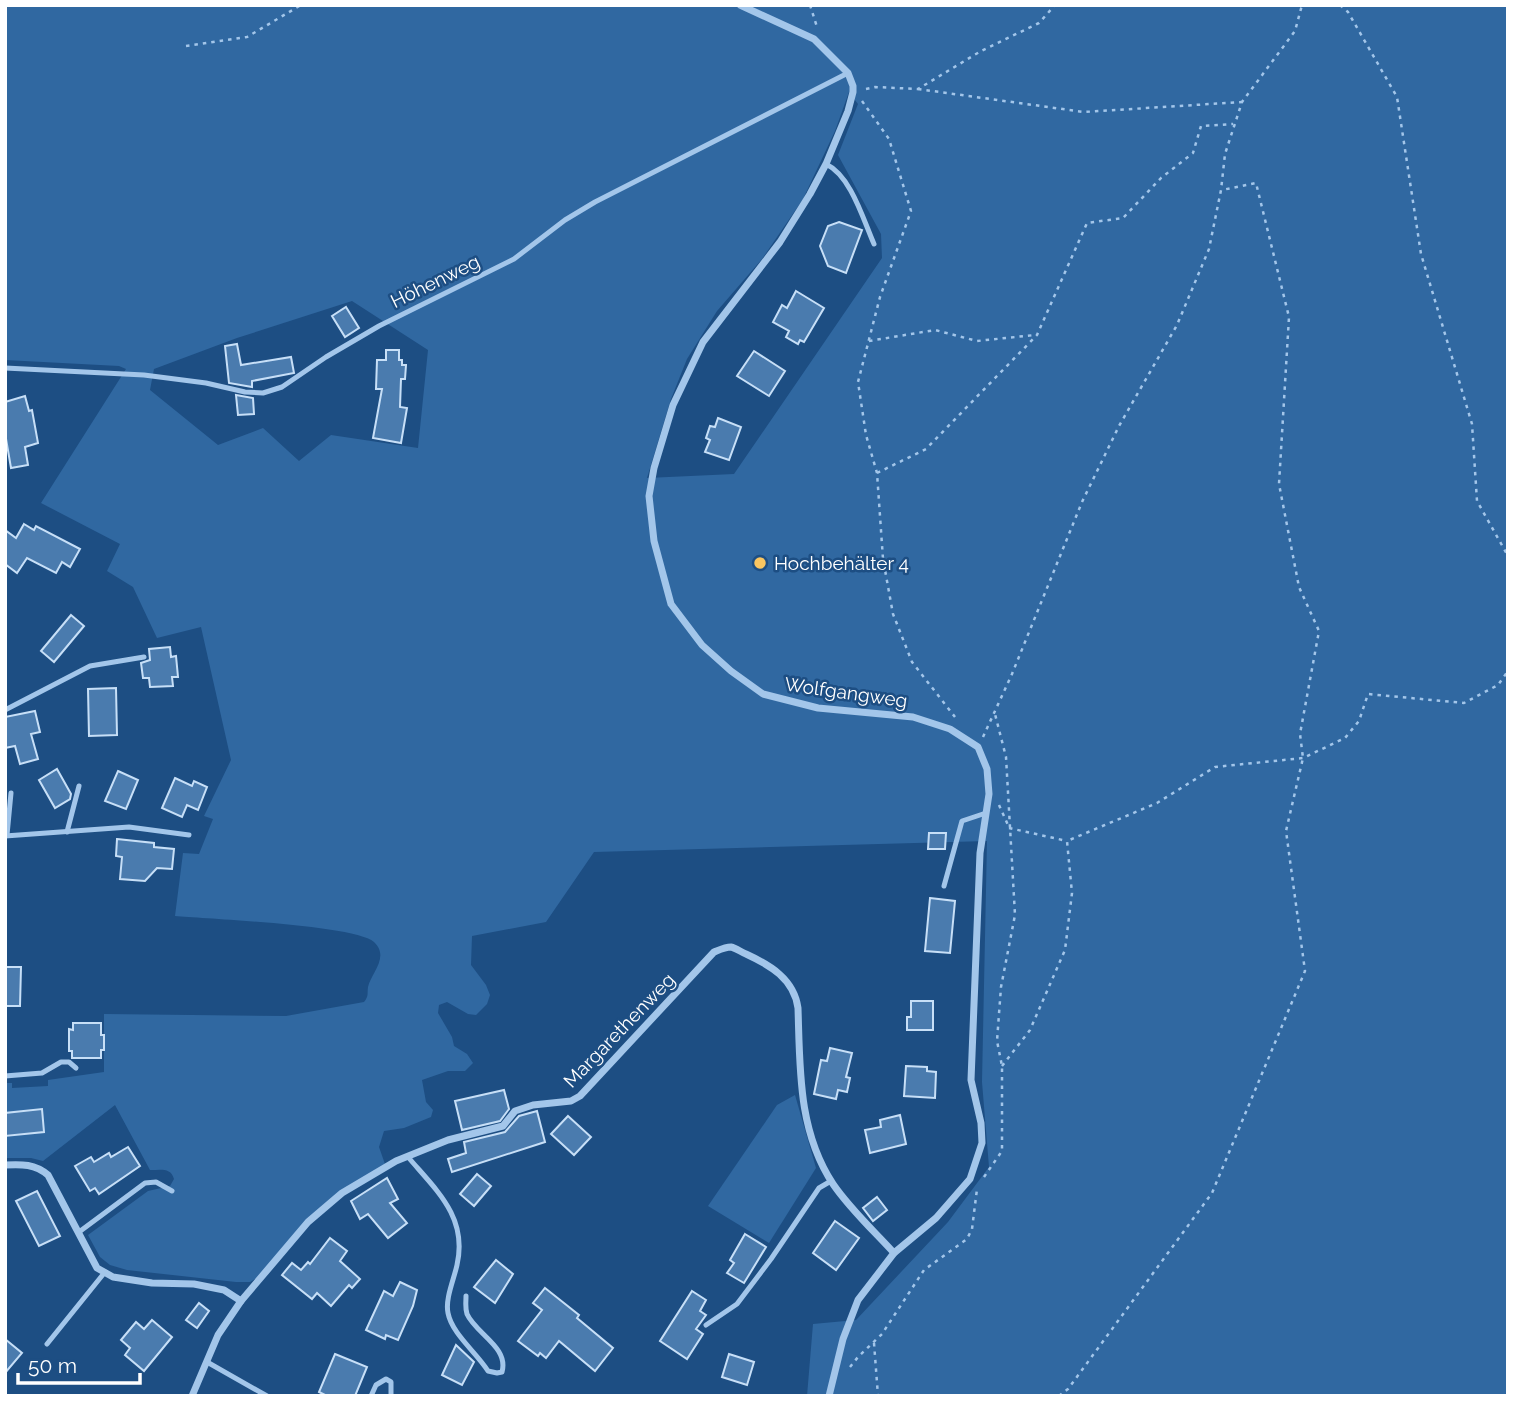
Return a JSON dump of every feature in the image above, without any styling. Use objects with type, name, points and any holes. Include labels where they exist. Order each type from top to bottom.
[{"type":"street","points":[[740,5],[814,39],[848,73],[853,92]]},
{"type":"street","name":"Wolfgangweg","points":[[853,92],[827,164],[780,242],[715,324],[685,375],[654,468],[649,496],[654,541],[671,604],[702,645],[762,694],[818,708],[913,717],[950,729],[978,747]]},
{"type":"street","points":[[829,1396],[851,1315],[858,1300],[894,1252],[936,1218],[970,1180],[982,1143],[982,1123],[971,1080],[980,853],[989,794],[987,769],[978,747]]},
{"type":"street","name":"Margarethenweg","points":[[192,1396],[218,1335],[241,1301],[308,1222],[326,1205],[396,1161],[449,1140],[503,1126],[515,1111],[533,1105],[571,1101],[580,1096],[715,952],[730,947],[777,971],[797,998],[805,1115],[809,1135],[831,1181],[894,1252]]},
{"type":"street","points":[[5,1165],[30,1165],[48,1175],[97,1268],[113,1277],[152,1283],[194,1284],[224,1290],[241,1301]]},
{"type":"lane","name":"Höhenweg","points":[[5,368],[144,375],[206,383],[245,392],[263,393],[282,387],[379,326],[514,259],[565,220],[595,202],[848,73]]},
{"type":"lane","points":[[827,164],[844,178],[874,244]]},
{"type":"lane","points":[[5,709],[90,666],[144,657]]},
{"type":"lane","points":[[67,832],[79,786]]},
{"type":"lane","points":[[11,793],[6,836],[129,827],[189,835]]},
{"type":"lane","points":[[944,886],[962,821],[986,813]]},
{"type":"lane","points":[[5,1076],[41,1073],[61,1062],[69,1062],[76,1068]]},
{"type":"lane","points":[[408,1157],[450,1206],[456,1222],[459,1238],[458,1260],[448,1303],[450,1321],[488,1371],[502,1372],[504,1365],[501,1354],[471,1322],[466,1311],[466,1296]]},
{"type":"lane","points":[[706,1325],[737,1304],[819,1188],[831,1181]]},
{"type":"lane","points":[[79,1231],[145,1183],[156,1182],[172,1191]]},
{"type":"lane","points":[[47,1344],[105,1272]]},
{"type":"lane","points":[[207,1362],[267,1396]]},
{"type":"lane","points":[[372,1396],[376,1385],[386,1379],[391,1382],[391,1396]]},
{"type":"path","points":[[186,46],[247,37],[301,5]]},
{"type":"path","points":[[918,89],[981,51],[1039,23],[1055,5]]},
{"type":"path","points":[[978,747],[1082,502],[1119,426],[1177,325],[1209,249],[1225,154],[1242,102],[1295,31],[1302,5]]},
{"type":"path","points":[[1339,5],[1348,12],[1397,97],[1421,254],[1472,424],[1477,501],[1508,556]]},
{"type":"path","points":[[853,92],[875,87],[918,89],[1084,112],[1242,102]]},
{"type":"path","points":[[853,92],[866,105],[889,139],[911,211],[880,297],[858,382],[866,435],[877,473],[883,559],[893,614],[912,662],[956,718]]},
{"type":"path","points":[[877,473],[926,449],[1037,335],[1087,223],[1124,218],[1161,178],[1193,153],[1201,126],[1233,124]]},
{"type":"path","points":[[1059,1396],[1068,1389],[1212,1193],[1305,971],[1286,831],[1303,758],[1300,734],[1319,631],[1299,587],[1279,484],[1289,317],[1255,183],[1221,190]]},
{"type":"path","points":[[869,341],[936,330],[977,341],[1037,335]]},
{"type":"path","points":[[1009,828],[1067,841],[1157,803],[1215,767],[1303,758],[1345,738],[1359,721],[1368,694],[1464,703],[1498,685],[1508,671]]},
{"type":"path","points":[[995,712],[1006,757],[1009,828]]},
{"type":"path","points":[[989,794],[1000,806],[1009,828]]},
{"type":"path","points":[[1002,1066],[1030,1030],[1065,950],[1072,893],[1067,841]]},
{"type":"path","points":[[874,1342],[878,1396]]},
{"type":"shaded area","points":[[5,5],[1508,5],[1508,1396],[807,1396],[813,1324],[856,1320],[948,1222],[989,1167],[982,1082],[987,841],[594,852],[546,922],[472,936],[471,965],[486,985],[490,995],[487,1004],[476,1015],[468,1014],[447,1002],[439,1005],[438,1013],[452,1037],[454,1046],[467,1054],[473,1063],[465,1071],[448,1071],[422,1080],[426,1102],[433,1110],[431,1117],[404,1128],[384,1131],[379,1147],[386,1167],[326,1205],[262,1275],[250,1282],[236,1282],[127,1270],[110,1265],[100,1257],[88,1235],[148,1191],[170,1186],[173,1175],[165,1170],[150,1170],[115,1105],[43,1161],[5,1158],[5,1083],[12,1083],[12,1088],[48,1086],[48,1080],[104,1072],[104,1014],[286,1016],[364,1002],[380,953],[374,942],[340,931],[175,916],[183,853],[199,854],[213,819],[204,816],[231,760],[201,627],[157,638],[133,587],[107,571],[120,544],[41,503],[126,369],[119,366],[5,360]],"holes":[[[849,92],[858,104],[838,155],[881,234],[882,258],[734,474],[647,478],[671,399],[687,359],[717,311],[762,259],[803,199],[835,131]],[[352,301],[428,350],[418,448],[331,435],[299,461],[263,428],[218,445],[150,390],[154,369],[237,338]]]},
{"type":"shaded area","points":[[795,1095],[816,1168],[769,1243],[708,1206],[777,1105]]},
{"type":"building","points":[[839,222],[862,230],[846,273],[828,266],[820,246],[828,226]]},
{"type":"building","points":[[796,291],[824,308],[804,342],[800,340],[798,344],[786,337],[789,331],[773,322],[782,305],[787,308]]},
{"type":"building","points":[[346,307],[359,328],[345,337],[332,316]]},
{"type":"building","points":[[237,344],[241,365],[291,357],[294,373],[252,381],[252,387],[229,383],[225,346]]},
{"type":"building","points":[[386,350],[399,350],[399,360],[402,360],[402,365],[406,365],[405,379],[401,379],[400,407],[407,408],[401,443],[373,438],[382,389],[376,389],[377,360],[386,360]]},
{"type":"building","points":[[754,351],[785,371],[769,396],[737,376]]},
{"type":"building","points":[[236,395],[253,398],[254,414],[238,415]]},
{"type":"building","points":[[25,396],[29,411],[32,410],[38,443],[25,447],[28,465],[11,468],[5,433],[5,402]]},
{"type":"building","points":[[718,418],[741,427],[729,460],[705,452],[710,440],[706,438],[710,426],[715,427]]},
{"type":"building","points":[[24,524],[34,530],[36,526],[80,549],[70,567],[62,562],[56,573],[27,558],[17,573],[5,564],[5,530],[16,538]]},
{"type":"building","points":[[71,615],[84,626],[54,662],[41,651]]},
{"type":"building","points":[[170,647],[171,657],[176,656],[178,677],[172,677],[173,686],[150,687],[149,678],[143,678],[141,663],[150,660],[149,649]]},
{"type":"building","points":[[116,688],[117,735],[89,736],[88,689]]},
{"type":"building","points":[[35,711],[40,732],[31,734],[38,759],[20,764],[15,746],[5,748],[5,717]]},
{"type":"building","points":[[57,769],[71,794],[70,799],[55,808],[39,780]]},
{"type":"building","points":[[118,771],[138,780],[126,809],[105,801]]},
{"type":"building","points":[[175,778],[192,786],[194,781],[207,787],[198,810],[187,805],[182,817],[162,808]]},
{"type":"building","points":[[929,833],[946,833],[945,849],[928,849]]},
{"type":"building","points":[[117,839],[154,843],[154,847],[174,849],[172,869],[157,868],[145,881],[120,879],[122,857],[116,856]]},
{"type":"building","points":[[930,898],[955,901],[950,953],[925,951]]},
{"type":"building","points":[[5,967],[21,967],[20,1006],[5,1006]]},
{"type":"building","points":[[911,1001],[933,1001],[933,1030],[907,1030],[907,1017],[911,1017]]},
{"type":"building","points":[[73,1023],[101,1023],[104,1050],[101,1050],[101,1058],[72,1058],[72,1051],[69,1051],[69,1029],[73,1030]]},
{"type":"building","points":[[830,1048],[852,1053],[846,1077],[850,1078],[847,1092],[838,1090],[836,1099],[814,1094],[821,1060],[827,1061]]},
{"type":"building","points":[[906,1066],[927,1067],[927,1071],[936,1072],[935,1098],[904,1096]]},
{"type":"building","points":[[504,1090],[509,1109],[500,1121],[462,1130],[455,1101]]},
{"type":"building","points":[[42,1109],[44,1132],[5,1136],[5,1113]]},
{"type":"building","points":[[537,1111],[545,1142],[452,1172],[448,1159],[466,1153],[464,1142],[505,1132],[519,1116]]},
{"type":"building","points":[[900,1115],[906,1144],[870,1153],[865,1130],[881,1127],[880,1120]]},
{"type":"building","points":[[568,1116],[591,1137],[574,1155],[551,1134]]},
{"type":"building","points":[[128,1147],[140,1166],[99,1194],[95,1188],[90,1191],[75,1166],[91,1157],[94,1162],[109,1153],[111,1157]]},
{"type":"building","points":[[477,1174],[491,1186],[474,1206],[460,1194]]},
{"type":"building","points":[[387,1178],[398,1199],[390,1203],[407,1223],[388,1238],[368,1214],[360,1219],[351,1201]]},
{"type":"building","points":[[37,1191],[60,1236],[39,1246],[16,1201]]},
{"type":"building","points":[[877,1197],[887,1210],[873,1221],[863,1208]]},
{"type":"building","points":[[835,1221],[859,1238],[836,1270],[813,1253]]},
{"type":"building","points":[[745,1234],[766,1247],[744,1283],[727,1273],[734,1263],[730,1260]]},
{"type":"building","points":[[330,1238],[347,1251],[340,1261],[360,1279],[352,1288],[349,1285],[331,1306],[317,1293],[312,1299],[282,1275],[292,1263],[301,1270],[308,1262],[310,1264]]},
{"type":"building","points":[[496,1260],[513,1274],[495,1303],[474,1287]]},
{"type":"building","points":[[400,1282],[417,1290],[413,1306],[398,1340],[386,1335],[385,1339],[366,1330],[384,1291],[393,1296]]},
{"type":"building","points":[[545,1288],[579,1315],[577,1318],[613,1348],[595,1371],[559,1341],[546,1358],[540,1353],[538,1356],[518,1341],[542,1310],[533,1303]]},
{"type":"building","points":[[692,1291],[706,1300],[700,1311],[706,1315],[696,1329],[703,1334],[687,1359],[660,1341]]},
{"type":"building","points":[[199,1303],[209,1311],[197,1328],[186,1320]]},
{"type":"building","points":[[152,1320],[172,1337],[144,1371],[125,1355],[130,1348],[121,1340],[136,1322],[144,1329]]},
{"type":"building","points":[[5,1339],[22,1353],[5,1373]]},
{"type":"building","points":[[456,1345],[474,1362],[462,1385],[442,1375]]},
{"type":"building","points":[[335,1354],[367,1367],[355,1396],[327,1396],[319,1392]]},
{"type":"building","points":[[729,1354],[754,1362],[747,1385],[722,1377]]},
{"type":"place","name":"Hochbehälter 4","points":[[760,563]]}]
